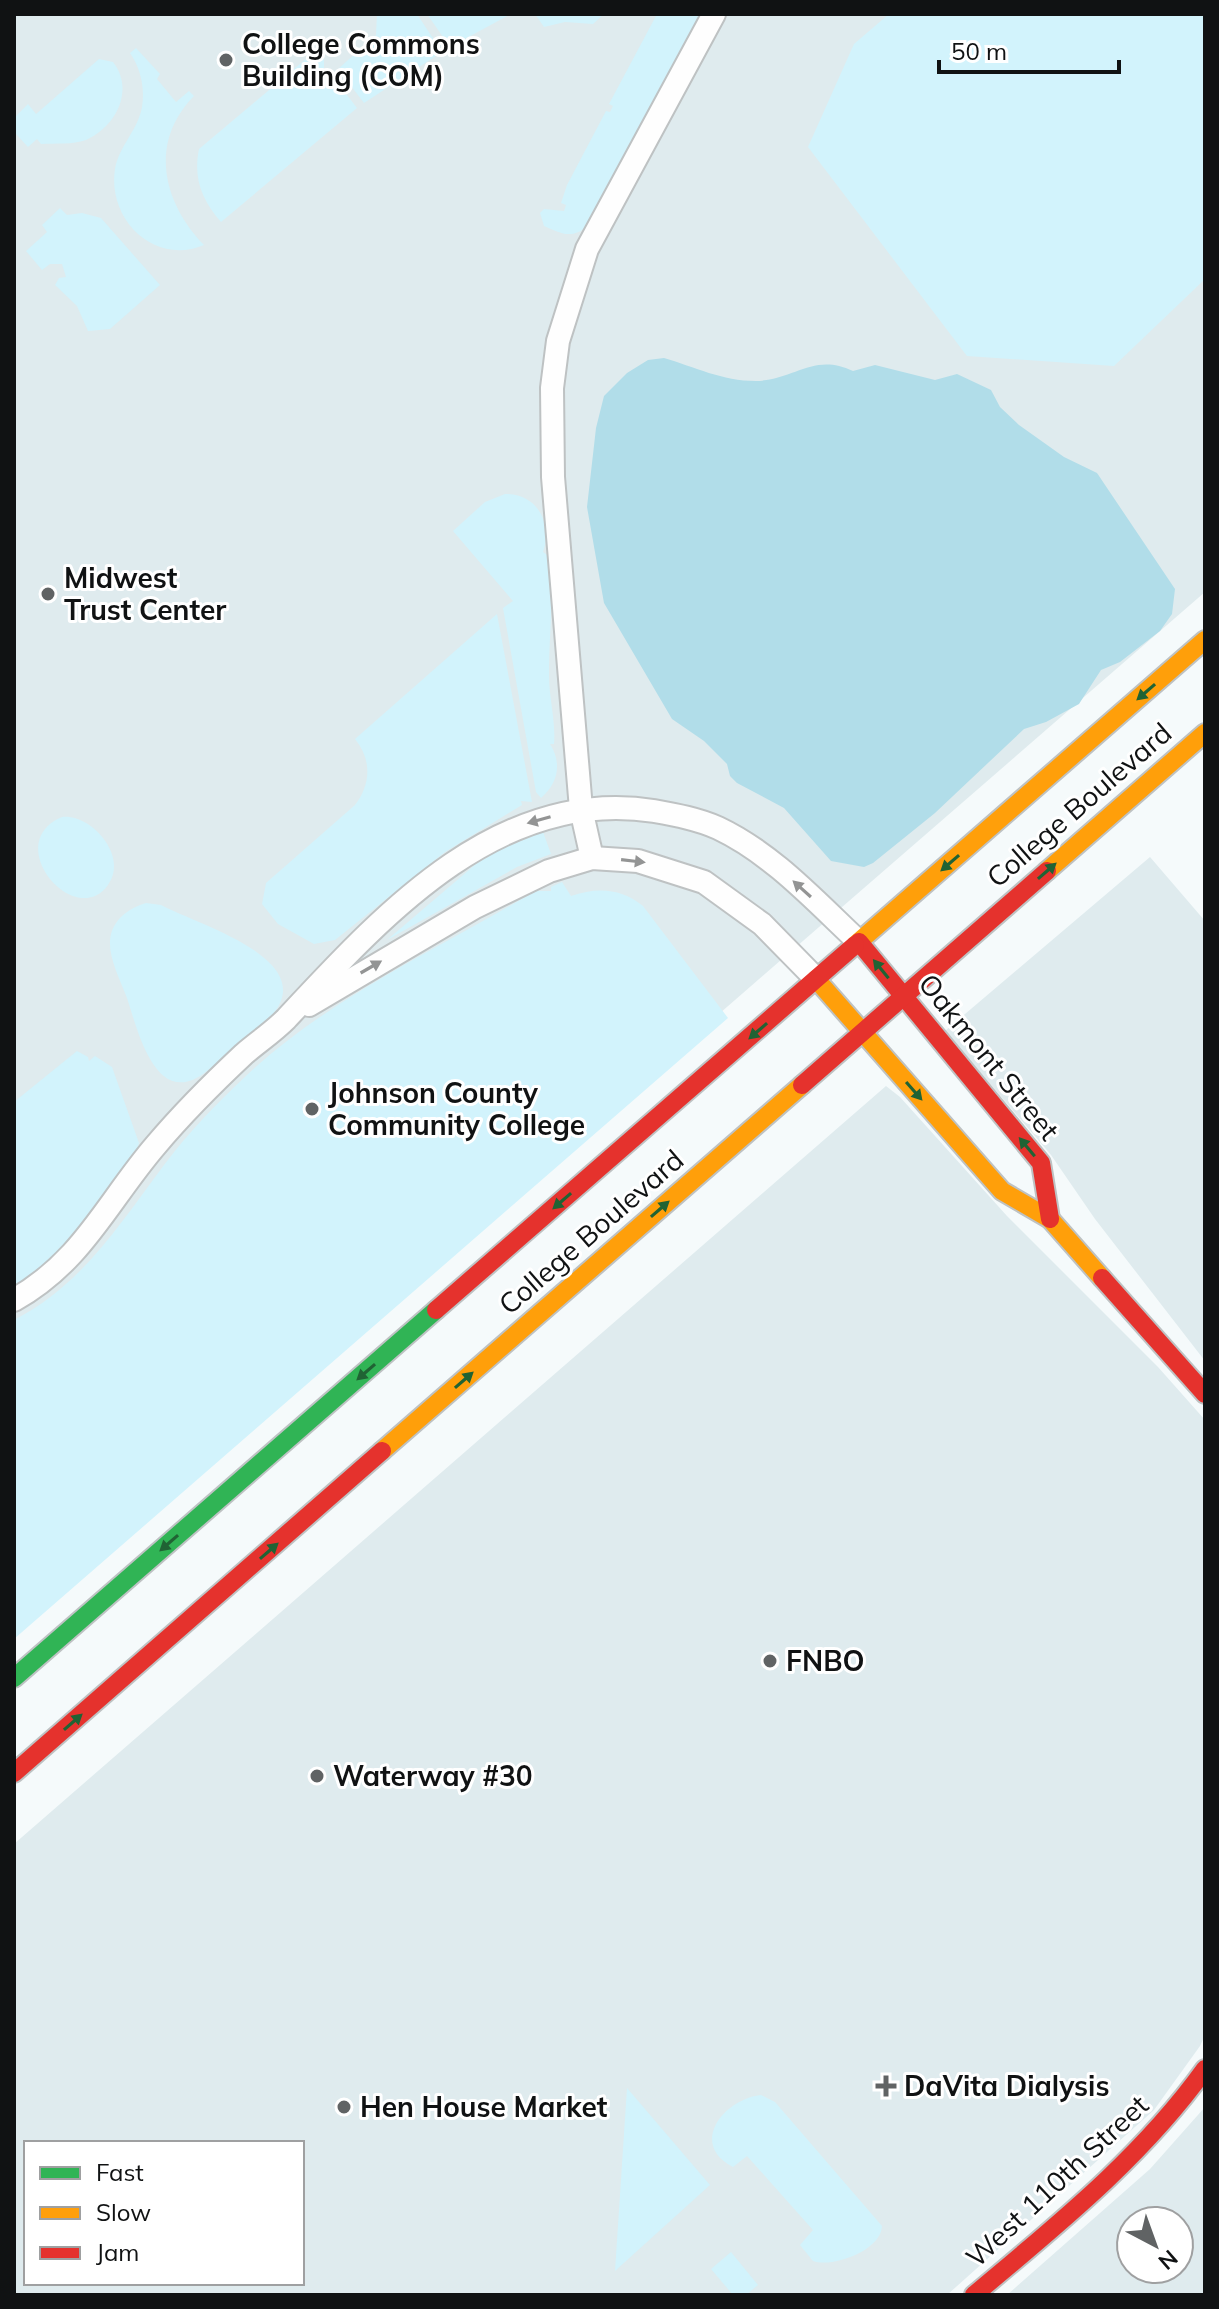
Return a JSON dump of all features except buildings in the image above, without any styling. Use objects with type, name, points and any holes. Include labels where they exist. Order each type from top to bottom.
[{"type":"main road","name":"College Boulevard","points":[[14,1678],[1205,640]]},
{"type":"main road","name":"College Boulevard","points":[[14,1773],[1205,733]]},
{"type":"main road","name":"Oakmont Street","points":[[859,942],[1041,1163],[1050,1219]]},
{"type":"main road","points":[[816,979],[1002,1191],[1050,1219],[1205,1394]]},
{"type":"main road","name":"West 110th Street","points":[[974,2295],[1142,2148],[1187,2097],[1205,2069]]},
{"type":"street","points":[[592,858],[581,809],[552,462],[552,388],[558,341],[587,249],[713,18]]},
{"type":"street","points":[[14,1300],[63,1267],[92,1233],[153,1148],[200,1095],[281,1023],[352,947],[453,862],[493,837],[532,821],[581,809],[631,807],[682,816],[718,828],[760,852],[859,942]]},
{"type":"street","points":[[281,1023],[475,907],[549,871],[592,858],[638,861],[704,882],[733,899],[762,924],[816,979]]},
{"type":"shaded area","name":"Johnson County Community College","points":[[14,14],[1205,14],[1205,592],[14,1626]]},
{"type":"shaded area","points":[[377,14],[417,14],[442,52],[364,103],[338,69],[376,35]]},
{"type":"shaded area","points":[[427,14],[511,14],[450,47]]},
{"type":"shaded area","points":[[535,14],[603,15],[593,24],[565,22],[544,27]]},
{"type":"shaded area","points":[[657,14],[701,14],[587,226],[571,234],[544,226],[540,213],[544,209],[564,211],[566,205],[561,203],[567,185],[606,111],[610,112],[613,106],[609,104]]},
{"type":"shaded area","points":[[889,14],[1205,14],[1205,279],[1114,366],[967,356],[808,147],[854,44]]},
{"type":"shaded area","points":[[320,47],[324,52],[324,77],[330,73],[357,108],[221,222],[209,206],[198,179],[199,149]]},
{"type":"shaded area","points":[[136,48],[160,74],[157,79],[176,102],[189,91],[194,96],[171,132],[166,152],[166,171],[178,210],[204,245],[186,250],[152,244],[127,221],[119,205],[115,169],[137,123],[143,100],[139,72],[130,53]]},
{"type":"shaded area","points":[[99,59],[113,62],[122,84],[122,96],[114,117],[86,140],[41,144],[37,139],[28,147],[16,134],[15,117],[28,104],[36,114]]},
{"type":"shaded area","points":[[60,208],[67,215],[82,213],[101,218],[160,285],[110,329],[88,331],[77,306],[55,285],[59,278],[66,277],[62,264],[50,264],[42,270],[26,251],[47,232],[42,225]]},
{"type":"shaded area","points":[[664,358],[720,376],[744,380],[769,380],[827,364],[853,371],[875,365],[935,380],[957,374],[991,390],[1000,407],[1019,425],[1064,457],[1097,473],[1175,589],[1172,614],[1160,631],[1120,662],[1101,670],[1079,704],[1046,722],[1024,729],[935,813],[873,863],[864,867],[831,861],[784,808],[737,783],[730,776],[727,764],[704,741],[672,719],[604,603],[587,507],[596,428],[604,396],[627,373],[648,360]]},
{"type":"shaded area","points":[[505,494],[527,500],[541,514],[546,533],[543,552],[550,557],[549,675],[554,744],[550,744],[556,757],[557,771],[552,785],[541,798],[536,792],[503,608],[513,601],[453,531],[485,502]]},
{"type":"shaded area","points":[[497,614],[532,802],[521,801],[522,805],[445,852],[335,940],[314,944],[278,924],[262,904],[266,883],[355,805],[364,789],[367,764],[355,739]]},
{"type":"shaded area","points":[[62,817],[85,822],[111,850],[113,874],[108,885],[94,896],[78,897],[63,891],[49,878],[41,862],[38,845],[45,829]]},
{"type":"shaded area","points":[[543,832],[551,854],[517,867],[387,940],[476,864],[501,849]]},
{"type":"shaded area","points":[[1150,857],[1205,921],[1205,1361],[1095,1219],[1051,1155],[945,1031]]},
{"type":"shaded area","points":[[562,882],[571,896],[590,891],[608,891],[626,896],[643,906],[728,1018],[14,1639],[14,1320],[60,1289],[98,1252],[193,1130],[276,1049],[377,980],[520,900],[537,891],[551,891],[551,887]]},
{"type":"shaded area","points":[[146,903],[161,905],[245,944],[265,958],[278,974],[283,991],[276,1010],[262,1025],[207,1071],[189,1081],[175,1082],[162,1075],[152,1062],[112,958],[110,942],[116,923],[129,911]]},
{"type":"shaded area","points":[[77,1051],[88,1057],[89,1061],[95,1056],[112,1067],[139,1143],[115,1187],[84,1226],[49,1261],[14,1287],[14,1102]]},
{"type":"shaded area","points":[[886,1086],[900,1097],[1007,1216],[1158,1367],[1205,1420],[1205,2035],[1154,2110],[947,2295],[14,2295],[14,1844]]},
{"type":"shaded area","points":[[627,2088],[710,2185],[615,2271]]},
{"type":"shaded area","points":[[761,2095],[775,2102],[882,2226],[880,2235],[865,2250],[843,2260],[813,2261],[800,2245],[813,2230],[747,2156],[733,2167],[713,2147],[712,2135],[724,2113],[747,2098]]},
{"type":"shaded area","points":[[1205,2107],[1205,2295],[1007,2295],[1150,2169]]},
{"type":"shaded area","points":[[731,2252],[758,2285],[746,2295],[733,2295],[711,2269]]},
{"type":"traffic: fast","points":[[14,1678],[436,1310]]},
{"type":"traffic: slow","points":[[855,945],[1205,640]]},
{"type":"traffic: slow","points":[[1047,871],[1205,733]]},
{"type":"traffic: slow","points":[[816,979],[1002,1191],[1050,1219],[1102,1278]]},
{"type":"traffic: slow","points":[[382,1451],[802,1085]]},
{"type":"traffic: jam","points":[[802,1085],[1047,871]]},
{"type":"traffic: jam","points":[[859,942],[1041,1163],[1050,1219]]},
{"type":"traffic: jam","points":[[436,1310],[855,945]]},
{"type":"traffic: jam","points":[[1102,1278],[1205,1394]]},
{"type":"traffic: jam","points":[[14,1773],[382,1451]]},
{"type":"traffic: jam","points":[[974,2295],[1126,2161],[1205,2069]]},
{"type":"place","name":"College Commons Building (COM)","points":[[226,60]]},
{"type":"place","name":"Midwest Trust Center","points":[[48,594]]},
{"type":"place","name":"Johnson County Community College","points":[[312,1109]]},
{"type":"place","name":"FNBO","points":[[770,1661]]},
{"type":"place","name":"Waterway #30","points":[[317,1776]]},
{"type":"place","name":"DaVita Dialysis","points":[[886,2086]]},
{"type":"place","name":"Hen House Market","points":[[344,2107]]}]
